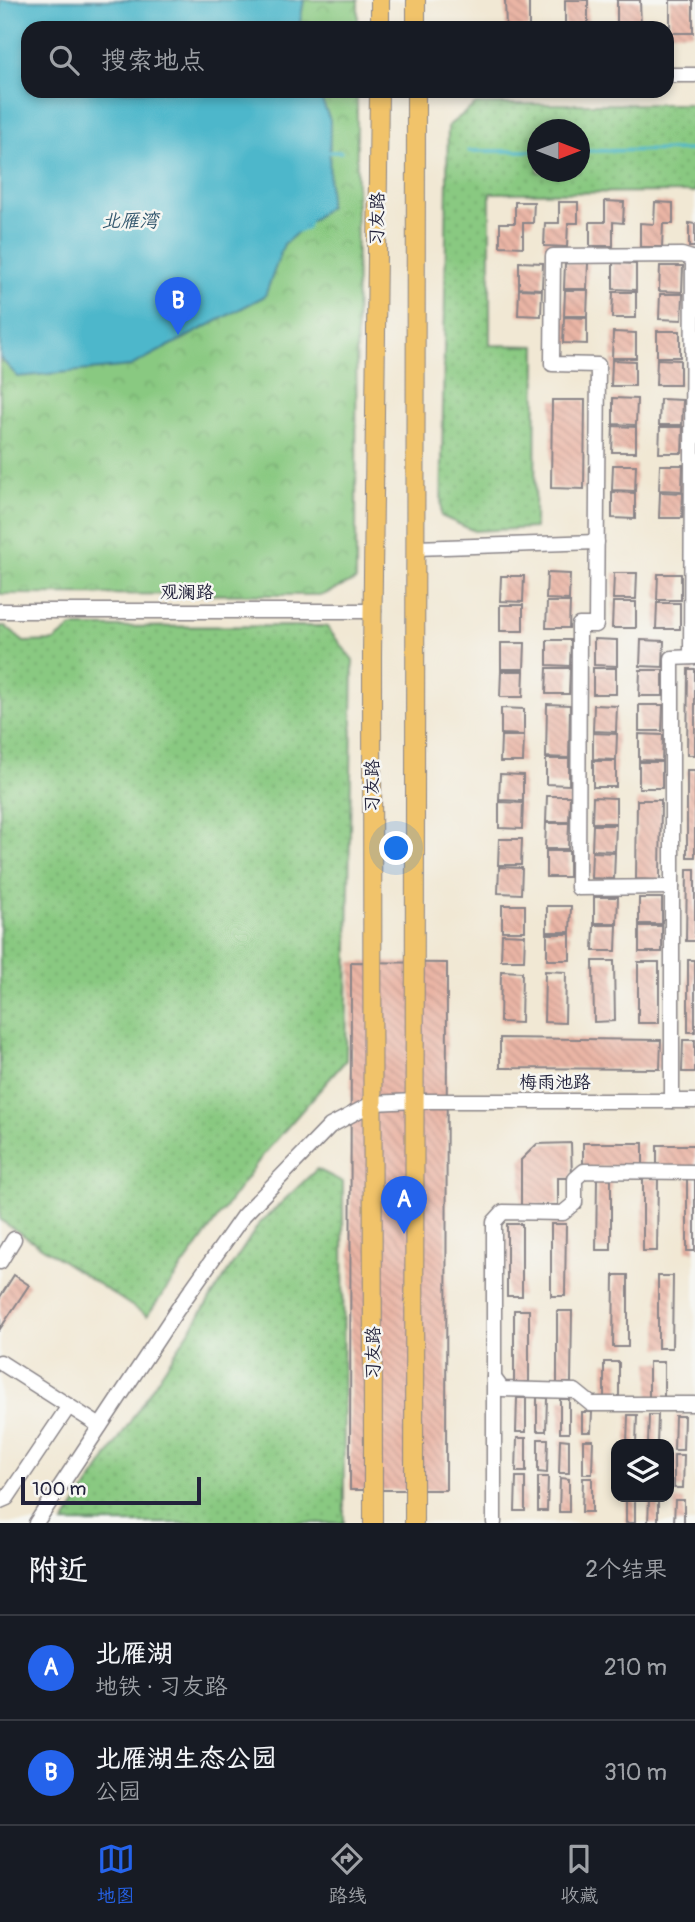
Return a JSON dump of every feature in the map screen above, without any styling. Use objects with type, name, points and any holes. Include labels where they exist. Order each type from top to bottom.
[{"type":"main road","points":[[380,0],[380,21]]},
{"type":"main road","points":[[416,0],[416,21]]},
{"type":"main road","name":"习友路","points":[[373,1523],[372,656],[379,98]]},
{"type":"main road","points":[[414,1523],[416,98]]},
{"type":"street","points":[[674,75],[695,75]]},
{"type":"street","points":[[672,887],[578,888],[579,625],[596,625],[598,365],[552,364],[552,256],[681,255],[694,259],[693,657],[672,658],[672,887],[672,1101]]},
{"type":"street","points":[[416,548],[597,542]]},
{"type":"street","name":"观澜路","points":[[0,611],[374,611]]},
{"type":"street","name":"梅雨池路","points":[[373,1103],[695,1101]]},
{"type":"street","points":[[36,1523],[177,1310],[243,1216],[330,1126],[373,1103]]},
{"type":"street","points":[[494,1523],[494,1222],[503,1212],[563,1213],[575,1203],[575,1179],[584,1171],[695,1172]]},
{"type":"street","points":[[0,1262],[15,1239]]},
{"type":"street","points":[[0,1362],[100,1426]]},
{"type":"street","points":[[494,1378],[502,1389],[575,1391],[591,1404],[695,1404]]},
{"type":"street","points":[[0,1501],[7,1498],[69,1406]]},
{"type":"green space","points":[[0,0],[358,0],[358,21],[21,21],[21,98],[357,98],[356,580],[323,595],[0,594]]},
{"type":"green space","points":[[476,104],[695,104],[695,192],[490,193],[490,345],[536,346],[535,528],[474,531],[441,516],[448,126]]},
{"type":"green space","points":[[0,626],[5,626],[24,642],[54,641],[72,627],[326,626],[353,660],[346,1060],[263,1155],[147,1316],[0,1220]]},
{"type":"green space","points":[[317,1169],[343,1182],[344,1523],[64,1523],[259,1224]]},
{"type":"water","name":"北雁湾","points":[[0,0],[304,0],[300,21],[21,21],[21,98],[321,98],[330,120],[329,206],[284,244],[265,296],[131,366],[18,377],[0,358]]},
{"type":"building","points":[[505,0],[529,0],[529,21],[506,21]]},
{"type":"building","points":[[565,0],[588,0],[588,21],[565,21]]},
{"type":"building","points":[[617,0],[640,0],[641,21],[617,21]]},
{"type":"building","points":[[670,0],[693,0],[693,33],[674,33],[674,21],[670,21]]},
{"type":"building","points":[[605,201],[624,202],[623,223],[613,222],[613,246],[590,246],[590,222],[605,222]]},
{"type":"building","points":[[515,202],[534,202],[533,223],[523,223],[523,247],[500,246],[500,223],[515,223]]},
{"type":"building","points":[[559,202],[578,202],[578,223],[568,223],[567,247],[544,246],[545,223],[559,223]]},
{"type":"building","points":[[655,202],[673,203],[673,224],[663,224],[662,247],[640,247],[640,223],[654,224]]},
{"type":"building","points":[[689,223],[695,224],[695,247],[689,247]]},
{"type":"building","points":[[519,262],[543,263],[542,289],[519,288]]},
{"type":"building","points":[[565,263],[588,263],[587,289],[564,289]]},
{"type":"building","points":[[613,263],[636,264],[636,290],[613,289]]},
{"type":"building","points":[[660,266],[683,266],[682,292],[659,291]]},
{"type":"building","points":[[519,289],[542,290],[541,316],[518,315]]},
{"type":"building","points":[[565,290],[588,290],[587,316],[564,316]]},
{"type":"building","points":[[613,292],[636,292],[636,318],[612,318]]},
{"type":"building","points":[[660,294],[683,294],[682,320],[659,319]]},
{"type":"building","points":[[564,317],[587,318],[587,344],[563,343]]},
{"type":"building","points":[[657,331],[680,331],[680,357],[657,357]]},
{"type":"building","points":[[613,332],[636,333],[636,358],[612,358]]},
{"type":"building","points":[[657,359],[680,360],[680,385],[656,385]]},
{"type":"building","points":[[612,360],[635,361],[635,386],[611,386]]},
{"type":"building","points":[[613,398],[637,399],[636,425],[613,424]]},
{"type":"building","points":[[660,399],[683,400],[682,425],[659,425]]},
{"type":"building","points":[[552,400],[585,400],[584,489],[551,488]]},
{"type":"building","points":[[613,426],[636,427],[636,452],[612,452]]},
{"type":"building","points":[[660,427],[683,427],[682,453],[659,453]]},
{"type":"building","points":[[613,465],[636,465],[635,491],[612,490]]},
{"type":"building","points":[[660,465],[683,465],[682,491],[659,490]]},
{"type":"building","points":[[612,492],[635,493],[635,519],[612,518]]},
{"type":"building","points":[[660,492],[683,493],[682,518],[659,518]]},
{"type":"building","points":[[547,573],[570,574],[569,600],[546,599]]},
{"type":"building","points":[[614,573],[637,573],[636,599],[613,599]]},
{"type":"building","points":[[658,574],[681,574],[681,600],[657,600]]},
{"type":"building","points":[[501,576],[524,576],[523,602],[500,601]]},
{"type":"building","points":[[547,602],[570,602],[569,628],[546,628]]},
{"type":"building","points":[[613,602],[636,602],[636,628],[612,628]]},
{"type":"building","points":[[657,603],[680,603],[680,629],[656,629]]},
{"type":"building","points":[[500,605],[523,605],[523,631],[500,631]]},
{"type":"building","points":[[594,639],[617,640],[617,666],[594,665]]},
{"type":"building","points":[[547,640],[571,640],[570,666],[547,665]]},
{"type":"building","points":[[641,640],[664,641],[663,667],[640,666]]},
{"type":"building","points":[[501,643],[525,643],[524,669],[501,669]]},
{"type":"building","points":[[547,668],[570,668],[569,694],[546,694]]},
{"type":"building","points":[[593,668],[616,668],[616,694],[593,694]]},
{"type":"building","points":[[688,669],[695,669],[695,755],[687,755]]},
{"type":"building","points":[[640,670],[663,670],[663,696],[639,696]]},
{"type":"building","points":[[501,671],[524,671],[523,697],[500,697]]},
{"type":"building","points":[[547,704],[570,705],[569,758],[546,757]]},
{"type":"building","points":[[594,705],[617,706],[616,732],[593,731]]},
{"type":"building","points":[[639,705],[663,705],[662,731],[639,731]]},
{"type":"building","points":[[501,708],[524,709],[524,735],[501,734]]},
{"type":"building","points":[[593,733],[617,734],[616,760],[593,759]]},
{"type":"building","points":[[639,734],[663,735],[662,761],[639,760]]},
{"type":"building","points":[[501,736],[524,736],[523,762],[500,762]]},
{"type":"building","points":[[546,759],[569,759],[569,785],[546,784]]},
{"type":"building","points":[[593,761],[616,761],[616,787],[593,787]]},
{"type":"building","points":[[639,762],[662,762],[662,788],[639,788]]},
{"type":"building","points":[[687,770],[695,770],[695,857],[687,857]]},
{"type":"building","points":[[500,774],[523,775],[523,801],[499,800]]},
{"type":"building","points":[[547,796],[570,796],[569,822],[546,822]]},
{"type":"building","points":[[593,797],[616,798],[616,823],[592,823]]},
{"type":"building","points":[[637,800],[661,800],[660,880],[636,879]]},
{"type":"building","points":[[499,802],[523,803],[522,829],[499,828]]},
{"type":"building","points":[[546,823],[569,823],[568,849],[545,849]]},
{"type":"building","points":[[593,825],[616,825],[615,851],[592,850]]},
{"type":"building","points":[[499,839],[522,839],[521,865],[498,865]]},
{"type":"building","points":[[546,851],[569,851],[569,877],[546,877]]},
{"type":"building","points":[[592,852],[615,853],[614,879],[591,878]]},
{"type":"building","points":[[499,867],[522,868],[521,894],[498,893]]},
{"type":"building","points":[[687,869],[695,869],[695,941],[686,941]]},
{"type":"building","points":[[594,897],[618,897],[617,923],[594,923]]},
{"type":"building","points":[[639,898],[662,898],[662,924],[639,924]]},
{"type":"building","points":[[502,905],[525,905],[525,931],[502,931]]},
{"type":"building","points":[[547,906],[571,906],[570,932],[547,932]]},
{"type":"building","points":[[594,925],[617,925],[616,951],[593,951]]},
{"type":"building","points":[[639,926],[662,926],[662,952],[639,952]]},
{"type":"building","points":[[502,934],[525,935],[524,960],[501,960]]},
{"type":"building","points":[[547,934],[570,934],[570,960],[547,960]]},
{"type":"building","points":[[688,960],[695,960],[695,1032],[688,1032]]},
{"type":"building","points":[[593,961],[614,961],[615,1021],[594,1022]]},
{"type":"building","points":[[351,962],[447,963],[446,1490],[350,1490]]},
{"type":"building","points":[[638,962],[659,962],[659,1023],[638,1023]]},
{"type":"building","points":[[501,971],[522,972],[521,1023],[500,1022]]},
{"type":"building","points":[[545,971],[566,972],[565,1023],[544,1022]]},
{"type":"building","points":[[500,1038],[661,1040],[660,1069],[500,1068]]},
{"type":"building","points":[[683,1040],[695,1040],[695,1072],[682,1072]]},
{"type":"building","points":[[571,1143],[572,1178],[558,1178],[558,1205],[521,1205],[521,1160],[537,1144]]},
{"type":"building","points":[[583,1143],[643,1143],[643,1167],[583,1167]]},
{"type":"building","points":[[657,1145],[695,1145],[695,1167],[657,1167]]},
{"type":"building","points":[[597,1178],[611,1178],[611,1250],[596,1250]]},
{"type":"building","points":[[643,1179],[658,1179],[657,1251],[643,1251]]},
{"type":"building","points":[[687,1179],[695,1179],[695,1251],[687,1251]]},
{"type":"building","points":[[507,1224],[522,1224],[522,1296],[507,1296]]},
{"type":"building","points":[[551,1224],[566,1224],[565,1296],[551,1296]]},
{"type":"building","points":[[14,1275],[29,1285],[0,1329],[0,1297]]},
{"type":"building","points":[[614,1275],[628,1275],[628,1347],[613,1347]]},
{"type":"building","points":[[658,1276],[673,1276],[672,1348],[658,1348]]},
{"type":"building","points":[[514,1310],[529,1310],[529,1382],[514,1382]]},
{"type":"building","points":[[557,1311],[572,1311],[571,1383],[557,1383]]},
{"type":"building","points":[[604,1362],[619,1362],[619,1399],[604,1399]]},
{"type":"building","points":[[649,1362],[664,1362],[664,1400],[649,1400]]},
{"type":"building","points":[[537,1397],[547,1398],[546,1431],[537,1431]]},
{"type":"building","points":[[517,1398],[526,1398],[526,1432],[516,1432]]},
{"type":"building","points":[[560,1399],[569,1399],[569,1433],[560,1433]]},
{"type":"building","points":[[582,1412],[592,1412],[591,1432],[582,1432]]},
{"type":"building","points":[[628,1415],[637,1415],[636,1439],[627,1439]]},
{"type":"building","points":[[649,1415],[658,1415],[657,1439],[648,1439]]},
{"type":"building","points":[[675,1416],[684,1416],[683,1450],[674,1450]]},
{"type":"building","points":[[517,1438],[526,1438],[526,1472],[516,1472]]},
{"type":"building","points":[[538,1439],[548,1439],[547,1473],[538,1472]]},
{"type":"building","points":[[560,1439],[569,1440],[569,1473],[559,1473]]},
{"type":"building","points":[[583,1440],[593,1440],[592,1474],[583,1474]]},
{"type":"building","points":[[674,1455],[684,1455],[683,1488],[674,1488]]},
{"type":"building","points":[[516,1477],[525,1477],[525,1511],[515,1511]]},
{"type":"building","points":[[538,1477],[548,1477],[547,1511],[538,1511]]},
{"type":"building","points":[[560,1478],[569,1479],[569,1512],[559,1512]]},
{"type":"building","points":[[583,1478],[592,1478],[592,1512],[582,1512]]},
{"type":"building","points":[[675,1500],[684,1500],[684,1523],[674,1523]]},
{"type":"building","points":[[626,1502],[635,1502],[635,1523],[626,1523]]},
{"type":"building","points":[[649,1502],[658,1502],[658,1523],[648,1523]]},
{"type":"waterway","points":[[590,151],[695,150]]},
{"type":"waterway","points":[[469,151],[527,151]]},
{"type":"waterway","points":[[326,152],[341,152]]},
{"type":"waterway","points":[[298,231],[307,228],[309,221]]},
{"type":"place","name":"北雁湖生态公园","points":[[178,335]]},
{"type":"place","name":"北雁湖","points":[[404,1234]]}]
